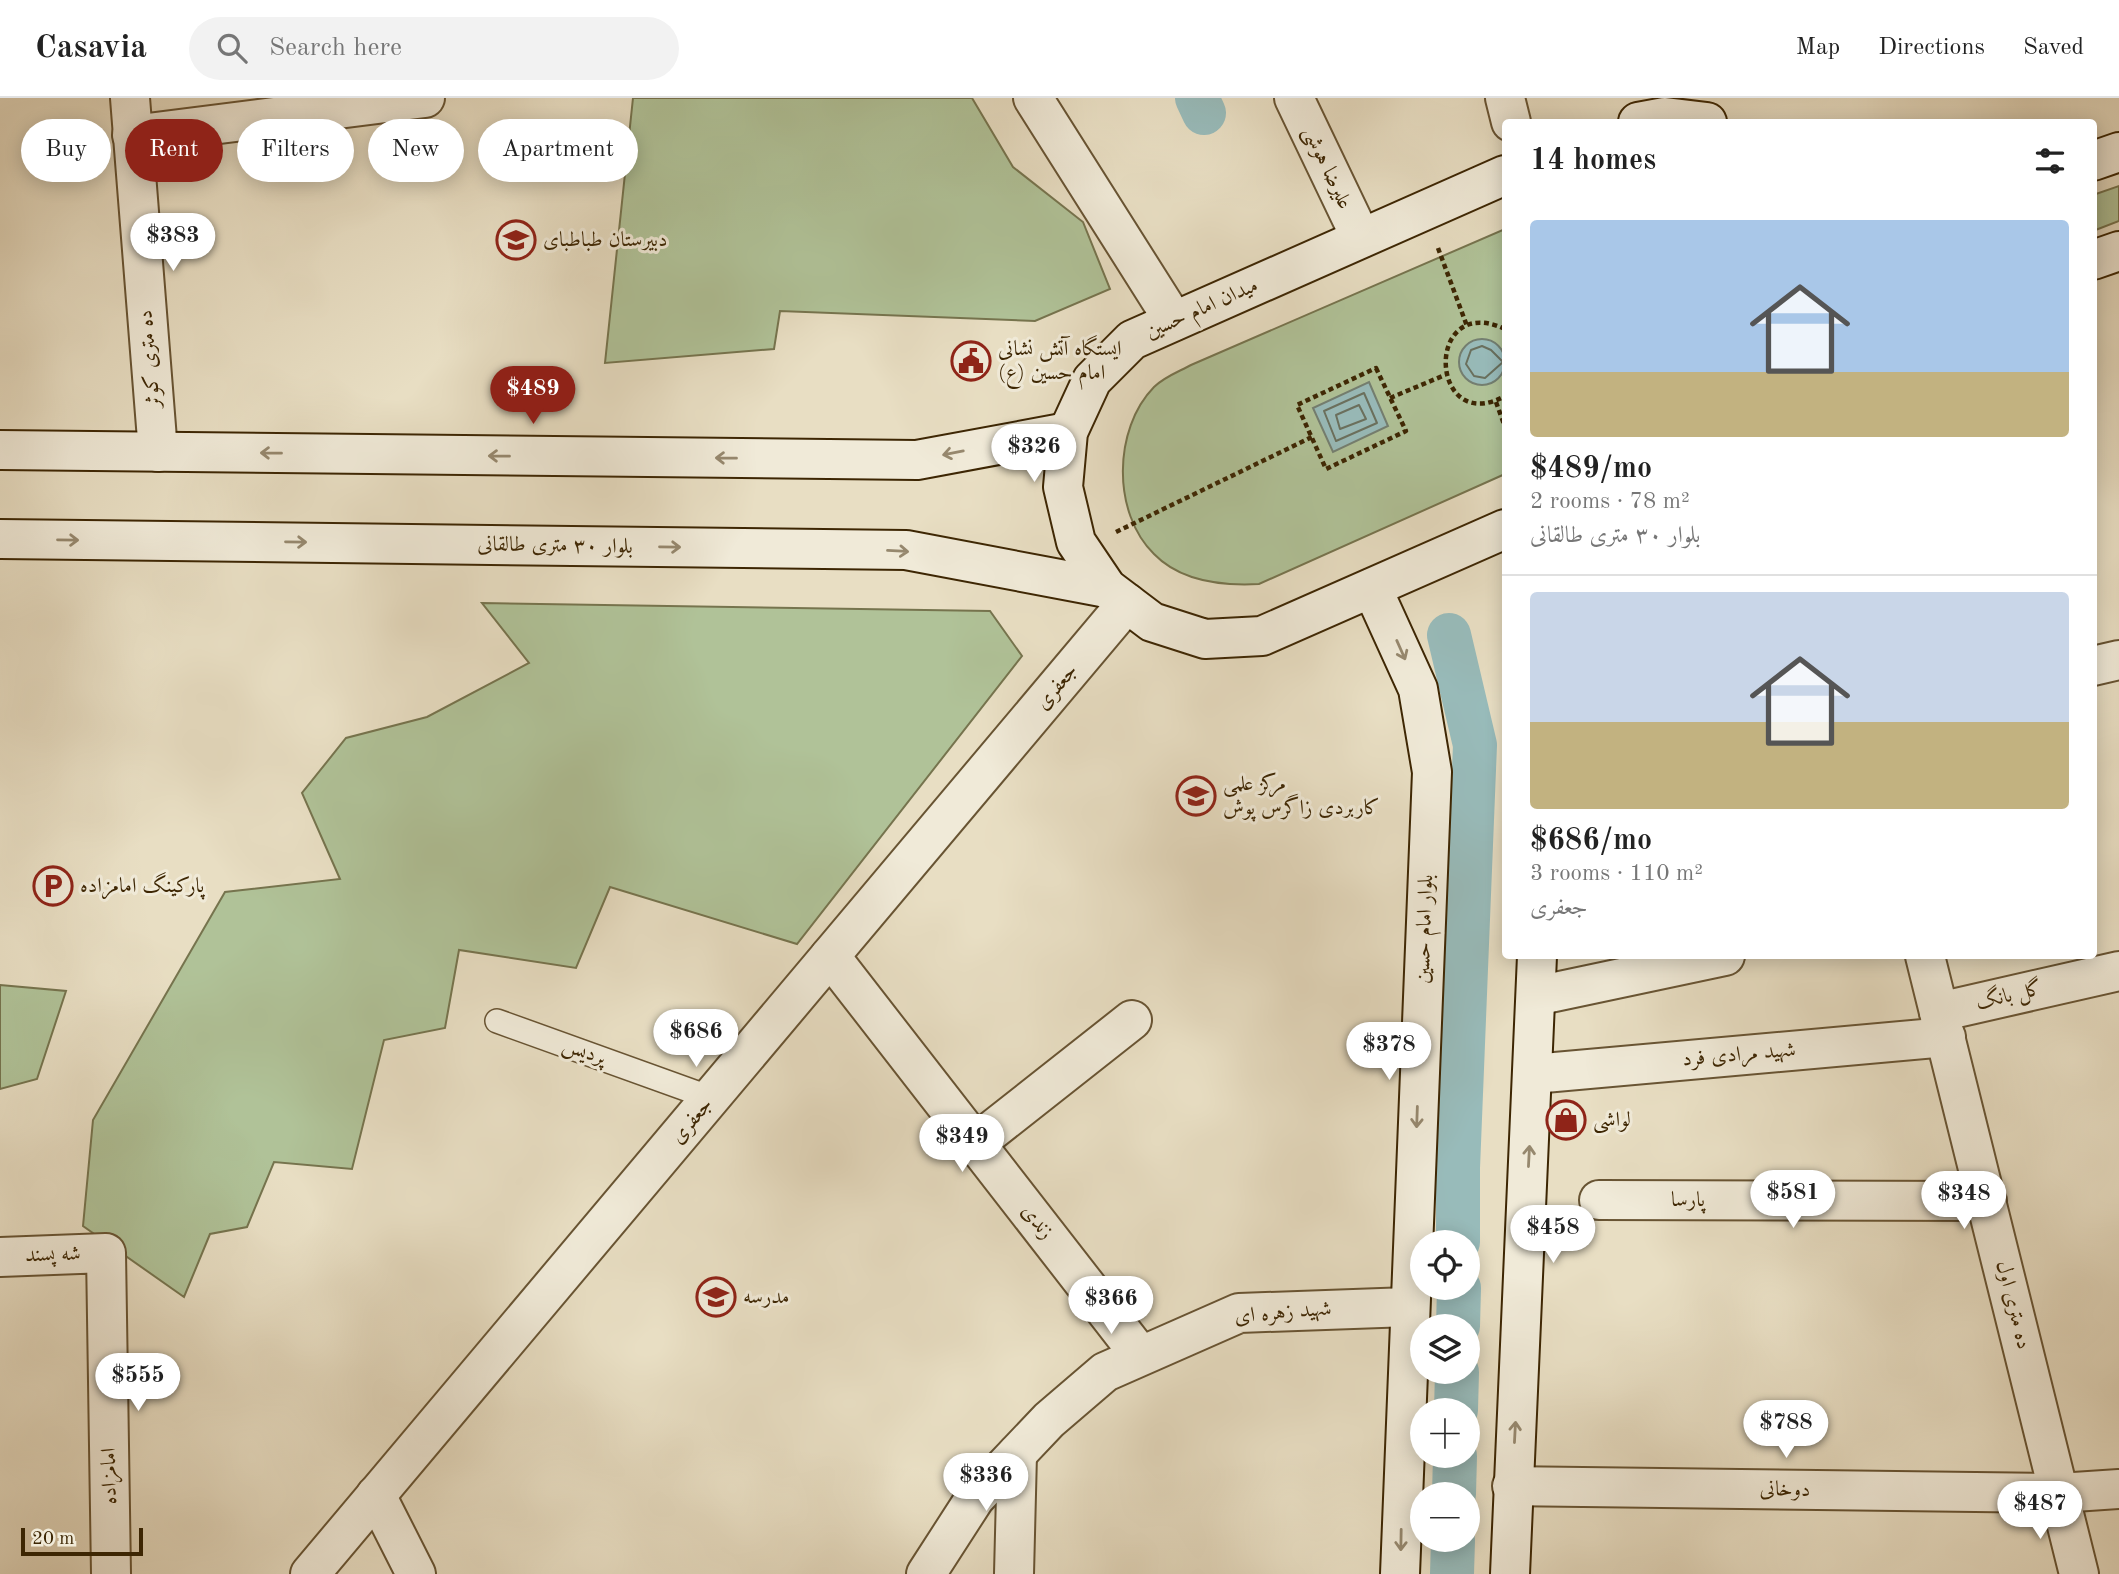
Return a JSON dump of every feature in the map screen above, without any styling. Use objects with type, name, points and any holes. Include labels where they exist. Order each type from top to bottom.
[{"type":"street","points":[[131,116],[425,98]]},
{"type":"street","points":[[1033,98],[1174,321]]},
{"type":"street","name":"علیرضا هوشی","points":[[1294,98],[1361,238]]},
{"type":"street","points":[[1504,98],[1510,119]]},
{"type":"street","points":[[1656,112],[1692,119]]},
{"type":"street","name":"ده متری کوثر","points":[[131,116],[158,452]]},
{"type":"street","points":[[2097,160],[2119,152]]},
{"type":"street","name":"میدان امام حسین","points":[[1502,176],[1132,340],[1092,380],[1068,432],[1063,487],[1076,542],[1117,596],[1152,622],[1205,639],[1262,636],[1502,530]]},
{"type":"street","points":[[2097,259],[2119,251]]},
{"type":"street","points":[[0,450],[917,460],[1068,432]]},
{"type":"street","name":"بلوار ۳۰ متری طالقانی","points":[[0,539],[905,550],[1117,596]]},
{"type":"street","name":"بلوار امام حسین","points":[[1373,588],[1419,689],[1432,772],[1400,1574]]},
{"type":"street","name":"جعفری","points":[[310,1574],[830,956],[1117,596]]},
{"type":"street","points":[[2097,665],[2119,660]]},
{"type":"street","name":"زندی","points":[[830,956],[1140,1355]]},
{"type":"street","points":[[1510,1574],[1536,959]]},
{"type":"street","points":[[1536,996],[1711,959]]},
{"type":"street","name":"ده متری اول","points":[[1926,959],[2079,1574]]},
{"type":"street","name":"گل بانگ","points":[[1943,1025],[2119,971]]},
{"type":"street","points":[[976,1143],[1132,1020]]},
{"type":"street","name":"شهید مرادی فرد","points":[[1533,1074],[1943,1025]]},
{"type":"street","name":"پارسا","points":[[1599,1200],[1987,1202]]},
{"type":"street","name":"شه پسند","points":[[0,1256],[106,1253]]},
{"type":"street","name":"امامزاده","points":[[106,1253],[111,1574]]},
{"type":"street","name":"شهید زهره ای","points":[[926,1574],[975,1498],[1049,1420],[1105,1372],[1239,1312],[1409,1307]]},
{"type":"street","points":[[1014,1574],[1017,1454]]},
{"type":"street","name":"دوخانی","points":[[1512,1486],[2059,1493],[2119,1489]]},
{"type":"street","points":[[376,1495],[416,1574]]},
{"type":"lane","name":"پردیس","points":[[497,1021],[711,1098]]},
{"type":"path","points":[[1424,211],[1467,326]]},
{"type":"path","points":[[1502,328],[1492,324],[1467,326],[1449,344],[1444,355],[1446,375],[1456,393],[1468,401],[1496,401],[1502,398]]},
{"type":"path","points":[[1376,368],[1390,398],[1405,432],[1326,469],[1297,405],[1376,368]]},
{"type":"path","points":[[1390,398],[1446,375]]},
{"type":"path","points":[[1496,401],[1502,418]]},
{"type":"path","points":[[1081,549],[1312,438]]},
{"type":"green space","points":[[633,98],[972,98],[1013,167],[1083,222],[1110,289],[1035,321],[780,311],[774,349],[605,363],[624,182],[638,182],[638,119],[631,119]]},
{"type":"green space","points":[[2119,186],[2119,221],[2097,229],[2097,194]]},
{"type":"green space","points":[[1502,230],[1502,475],[1259,584],[1217,583],[1177,571],[1154,554],[1140,537],[1131,517],[1123,471],[1125,447],[1131,425],[1154,387],[1191,365]]},
{"type":"green space","points":[[482,603],[990,611],[1022,656],[797,944],[610,887],[576,968],[459,950],[445,1028],[384,1040],[352,1169],[274,1162],[247,1227],[210,1234],[184,1297],[83,1226],[93,1120],[225,892],[340,879],[302,793],[346,738],[427,717],[529,663]]},
{"type":"green space","points":[[0,985],[66,991],[37,1079],[0,1089]]},
{"type":"water","points":[[1482,339],[1498,346],[1502,352],[1502,372],[1498,378],[1482,385],[1466,378],[1459,362],[1466,346]]},
{"type":"water","points":[[1369,382],[1388,426],[1333,452],[1313,408]]},
{"type":"waterway","points":[[1197,98],[1204,113]]},
{"type":"waterway","points":[[1449,635],[1475,745],[1458,1168],[1458,1230]]},
{"type":"waterway","points":[[1458,1314],[1459,1300]]},
{"type":"waterway","points":[[1456,1398],[1457,1384]]},
{"type":"waterway","points":[[1454,1482],[1455,1468]]},
{"type":"waterway","points":[[1452,1574],[1453,1552]]},
{"type":"place","name":"دبیرستان طباطبای","points":[[516,240]]},
{"type":"place","name":"ایستگاه آتش نشانی امام حسین (ع)","points":[[971,361]]},
{"type":"place","name":"مرکز علمی کاربردی زاگرس پوش","points":[[1196,796]]},
{"type":"place","name":"پارکینگ امامزاده","points":[[53,886]]},
{"type":"place","name":"لواشی","points":[[1566,1120]]},
{"type":"place","name":"مدرسه","points":[[716,1297]]}]
